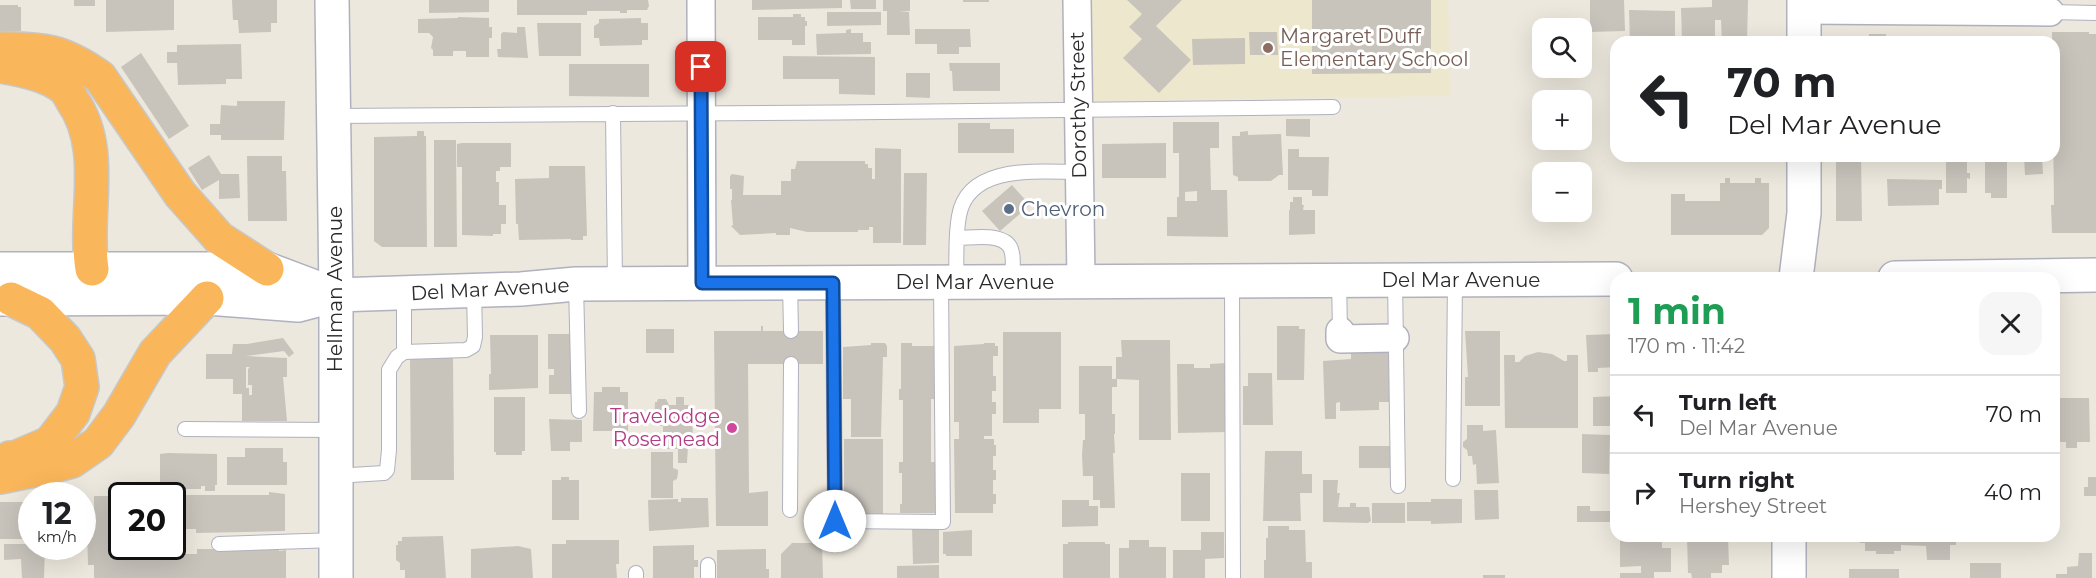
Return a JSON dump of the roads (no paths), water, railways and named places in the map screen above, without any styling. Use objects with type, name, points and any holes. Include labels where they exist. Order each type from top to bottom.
[{"type":"highway","points":[[0,49],[36,48],[60,54],[100,77],[180,194],[219,238],[267,269]]},
{"type":"highway","points":[[0,66],[37,74],[65,89],[82,114],[91,144],[92,179],[88,248],[92,269]]},
{"type":"highway","points":[[0,458],[15,458],[50,443],[73,413],[82,387],[78,359],[65,339],[40,313],[4,289]]},
{"type":"highway","points":[[0,477],[72,461],[98,443],[119,415],[155,353],[207,298]]},
{"type":"main road","name":"Hellman Avenue","points":[[332,0],[336,295],[336,578]]},
{"type":"main road","points":[[1804,5],[1804,36]]},
{"type":"main road","points":[[1797,272],[1804,213],[1804,162]]},
{"type":"main road","name":"Del Mar Avenue","points":[[4,289],[92,269],[267,269],[336,295]]},
{"type":"main road","points":[[2060,276],[2096,275]]},
{"type":"main road","name":"Del Mar Avenue","points":[[4,289],[207,298],[298,305],[336,295],[521,289],[615,283],[1610,279]]},
{"type":"main road","points":[[1789,542],[1789,578]]},
{"type":"street","points":[[701,0],[702,283]]},
{"type":"street","name":"Dorothy Street","points":[[1077,0],[1081,281]]},
{"type":"street","points":[[1804,5],[2050,6]]},
{"type":"street","points":[[1340,331],[1340,339],[1395,338]]},
{"type":"lane","points":[[2050,6],[2096,13]]},
{"type":"lane","points":[[333,116],[1333,107]]},
{"type":"lane","points":[[614,113],[615,283]]},
{"type":"lane","points":[[833,283],[835,521],[943,522],[948,282],[963,203],[973,189],[989,179],[1016,172],[1079,172]]},
{"type":"lane","points":[[958,238],[996,238],[1006,241],[1012,250],[1012,282]]},
{"type":"lane","points":[[1339,280],[1340,331]]},
{"type":"lane","points":[[1395,280],[1398,486]]},
{"type":"lane","points":[[1453,479],[1455,280]]},
{"type":"lane","points":[[1232,281],[1233,578]]},
{"type":"lane","points":[[790,283],[790,331]]},
{"type":"lane","points":[[576,284],[579,411]]},
{"type":"lane","points":[[336,476],[384,473],[387,470],[389,370],[397,357],[404,352],[466,350],[473,346],[475,337],[474,291]]},
{"type":"lane","points":[[404,294],[404,352]]},
{"type":"lane","points":[[790,364],[790,510]]},
{"type":"lane","points":[[185,429],[336,430]]},
{"type":"lane","points":[[219,544],[336,540]]},
{"type":"place","name":"Margaret Duff Elementary School","points":[[1268,48]]},
{"type":"place","name":"Chevron","points":[[1009,209]]},
{"type":"place","name":"Travelodge Rosemead","points":[[732,428]]}]
